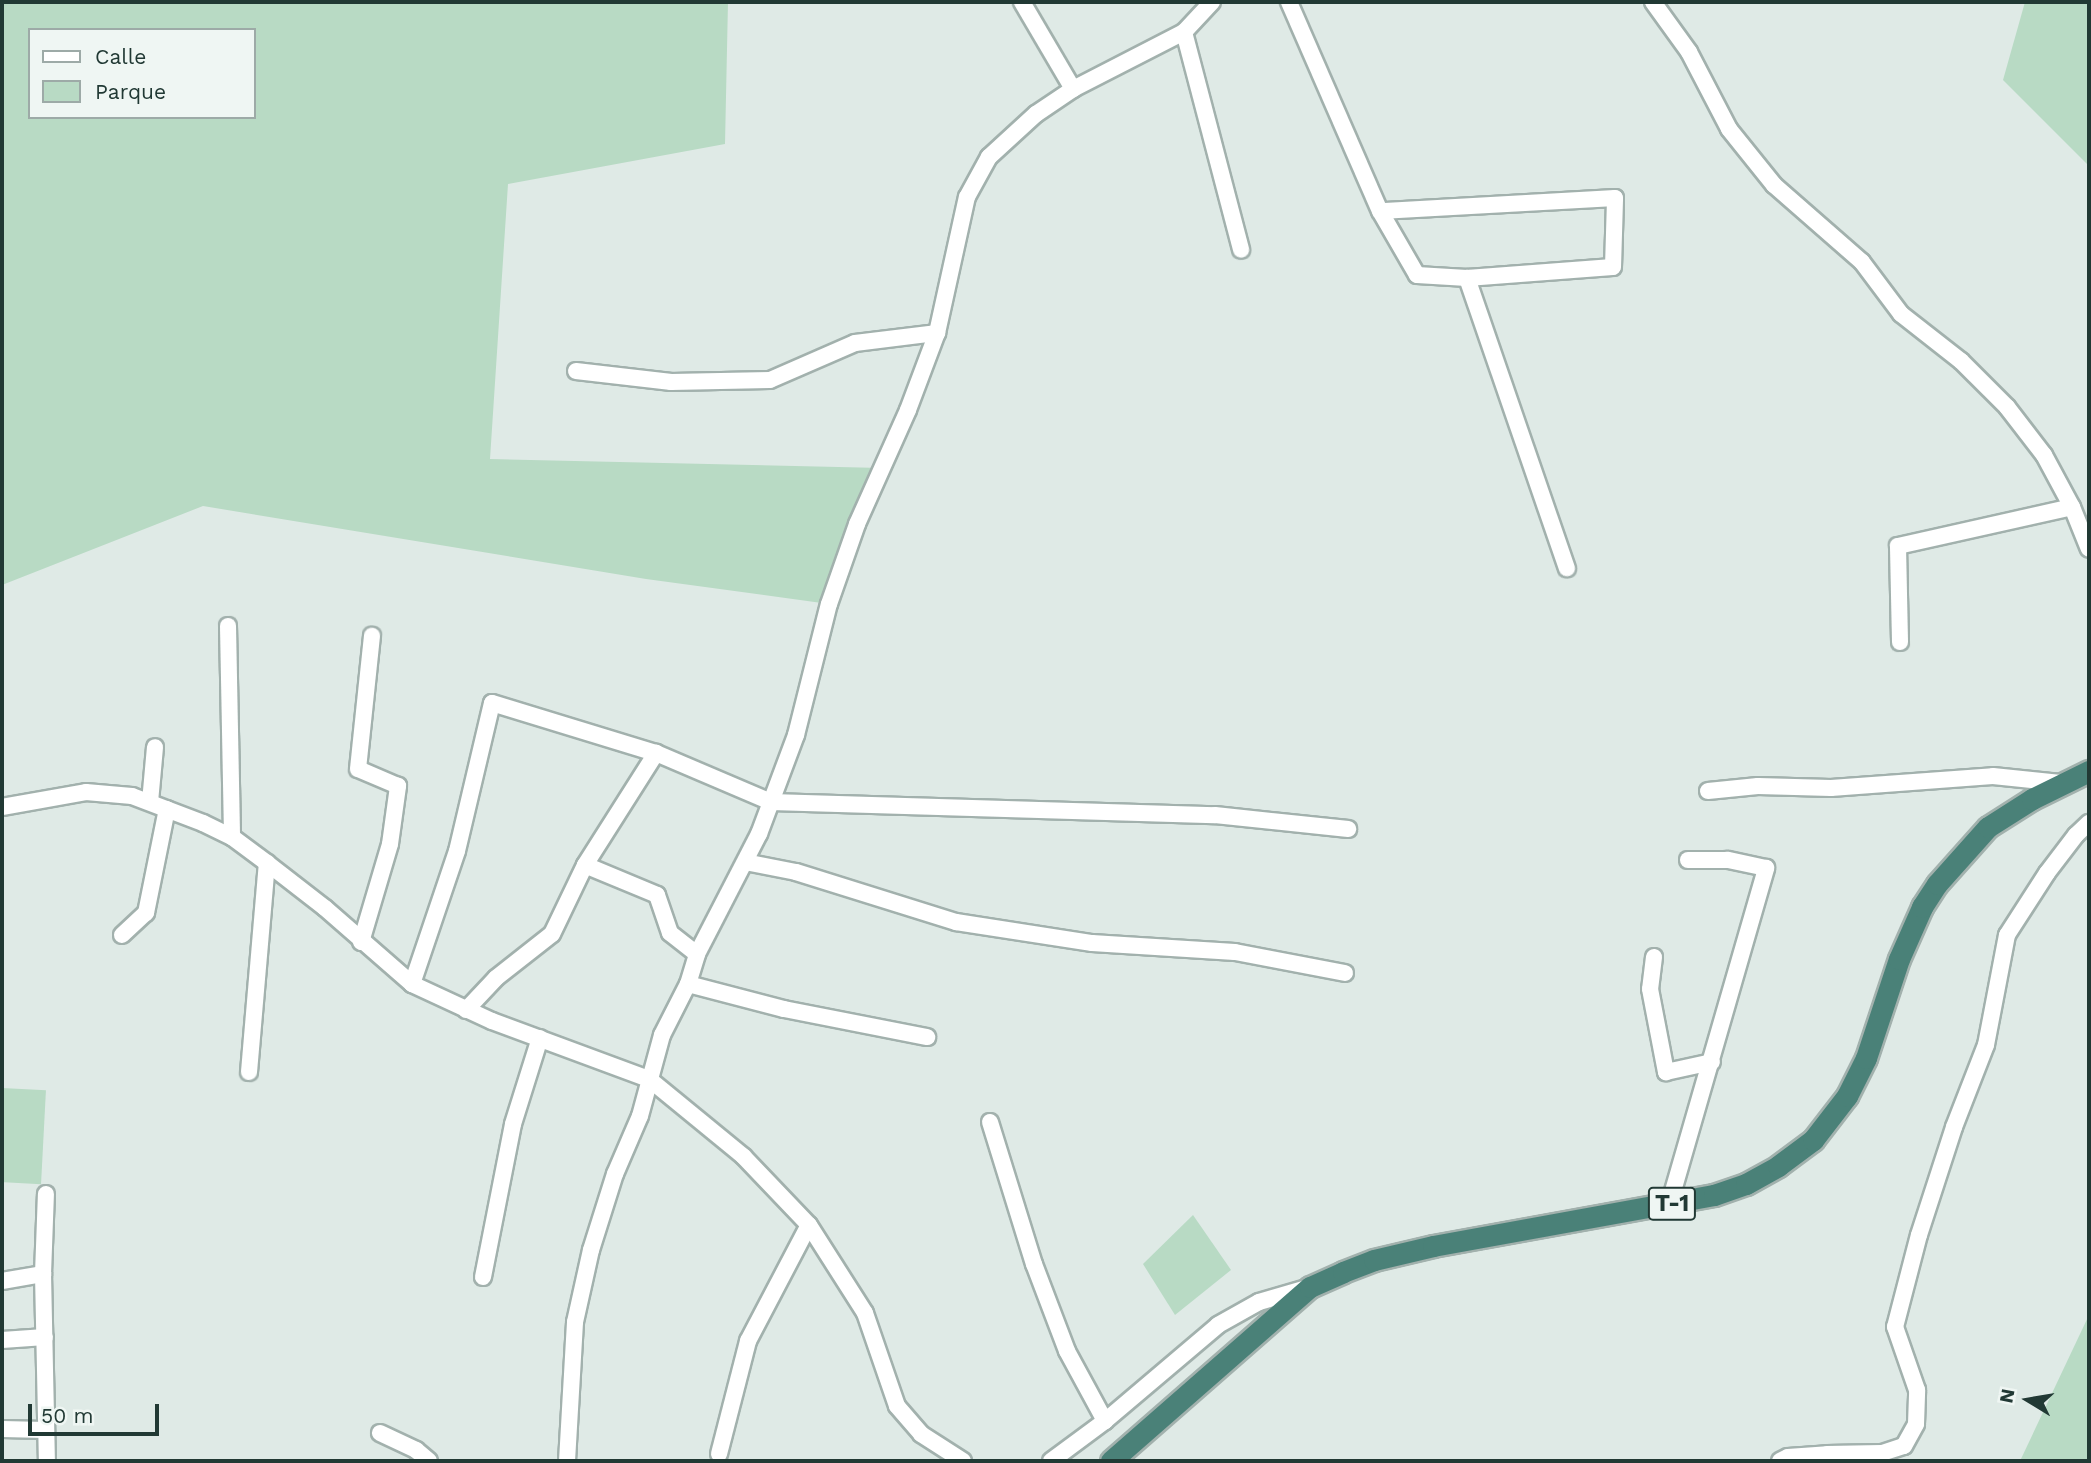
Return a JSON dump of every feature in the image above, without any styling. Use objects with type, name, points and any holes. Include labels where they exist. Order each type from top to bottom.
[{"type":"highway","name":"T-1","points":[[1111,1461],[1310,1287],[1374,1260],[1433,1246],[1669,1205],[1746,1184],[1813,1140],[1841,1104],[1857,1077],[1899,959],[1922,907],[1937,884],[1988,827],[2061,783],[2089,771]]},
{"type":"street","points":[[1021,2],[1073,89]]},
{"type":"street","points":[[568,1461],[575,1322],[590,1250],[615,1174],[640,1116],[662,1035],[688,984],[697,954],[745,862],[796,735],[826,612],[857,524],[908,410],[937,333],[967,197],[989,157],[1036,114],[1073,89],[1184,32],[1212,2]]},
{"type":"street","points":[[1289,2],[1380,211],[1417,275],[1467,278],[1613,267],[1615,198],[1380,211]]},
{"type":"street","points":[[1653,2],[1689,52],[1729,129],[1774,185],[1862,262],[1901,314],[1961,361],[2007,407],[2044,455],[2072,507],[2089,549]]},
{"type":"street","points":[[1184,32],[1241,250]]},
{"type":"street","points":[[1467,278],[1567,568]]},
{"type":"street","points":[[576,371],[671,382],[771,380],[855,343],[937,333]]},
{"type":"street","points":[[1900,642],[1898,546],[2072,507]]},
{"type":"street","points":[[228,626],[232,837]]},
{"type":"street","points":[[361,942],[390,844],[398,786],[358,769],[372,636]]},
{"type":"street","points":[[412,984],[457,851],[492,703],[656,753],[771,802],[1191,814],[1348,829]]},
{"type":"street","points":[[150,802],[156,747]]},
{"type":"street","points":[[466,1010],[496,978],[552,934],[585,865],[656,753]]},
{"type":"street","points":[[1708,791],[1758,786],[1831,788],[1993,776],[2061,783]]},
{"type":"street","points":[[2,807],[86,792],[132,796],[167,809],[232,837],[325,908],[412,984],[466,1010],[649,1079],[743,1156],[809,1225],[865,1313],[897,1406],[921,1434],[963,1461]]},
{"type":"street","points":[[122,934],[146,913],[167,809]]},
{"type":"street","points":[[1780,1461],[1788,1457],[1882,1453],[1904,1446],[1916,1424],[1917,1390],[1895,1327],[1919,1235],[1954,1128],[1986,1045],[2007,935],[2047,873],[2076,835],[2089,823]]},
{"type":"street","points":[[1669,1205],[1766,868],[1727,860],[1688,860]]},
{"type":"street","points":[[745,862],[796,872],[956,922],[1092,943],[1235,952],[1345,973]]},
{"type":"street","points":[[249,1072],[268,863]]},
{"type":"street","points":[[585,865],[657,895],[670,933],[697,954]]},
{"type":"street","points":[[1654,957],[1650,989],[1666,1072],[1712,1062]]},
{"type":"street","points":[[688,984],[784,1010],[927,1037]]},
{"type":"street","points":[[483,1277],[513,1124],[540,1038]]},
{"type":"street","points":[[990,1122],[1034,1264],[1067,1351],[1105,1421]]},
{"type":"street","points":[[46,1194],[44,1275],[47,1461]]},
{"type":"street","points":[[719,1454],[748,1340],[809,1225]]},
{"type":"street","points":[[2,1281],[44,1275]]},
{"type":"street","points":[[1051,1461],[1105,1421],[1218,1325],[1259,1302],[1310,1287]]},
{"type":"street","points":[[2,1340],[45,1337]]},
{"type":"street","points":[[2,1429],[45,1430]]},
{"type":"street","points":[[380,1433],[416,1450],[429,1461]]},
{"type":"green space","points":[[2,2],[728,2],[725,144],[508,184],[490,459],[882,468],[829,604],[646,579],[203,506],[2,585]]},
{"type":"green space","points":[[2025,2],[2089,2],[2089,166],[2003,80]]},
{"type":"green space","points":[[2,1088],[46,1090],[41,1184],[2,1182]]},
{"type":"green space","points":[[1193,1215],[1231,1270],[1175,1315],[1143,1264]]},
{"type":"green space","points":[[2089,1315],[2089,1461],[2020,1461]]}]
